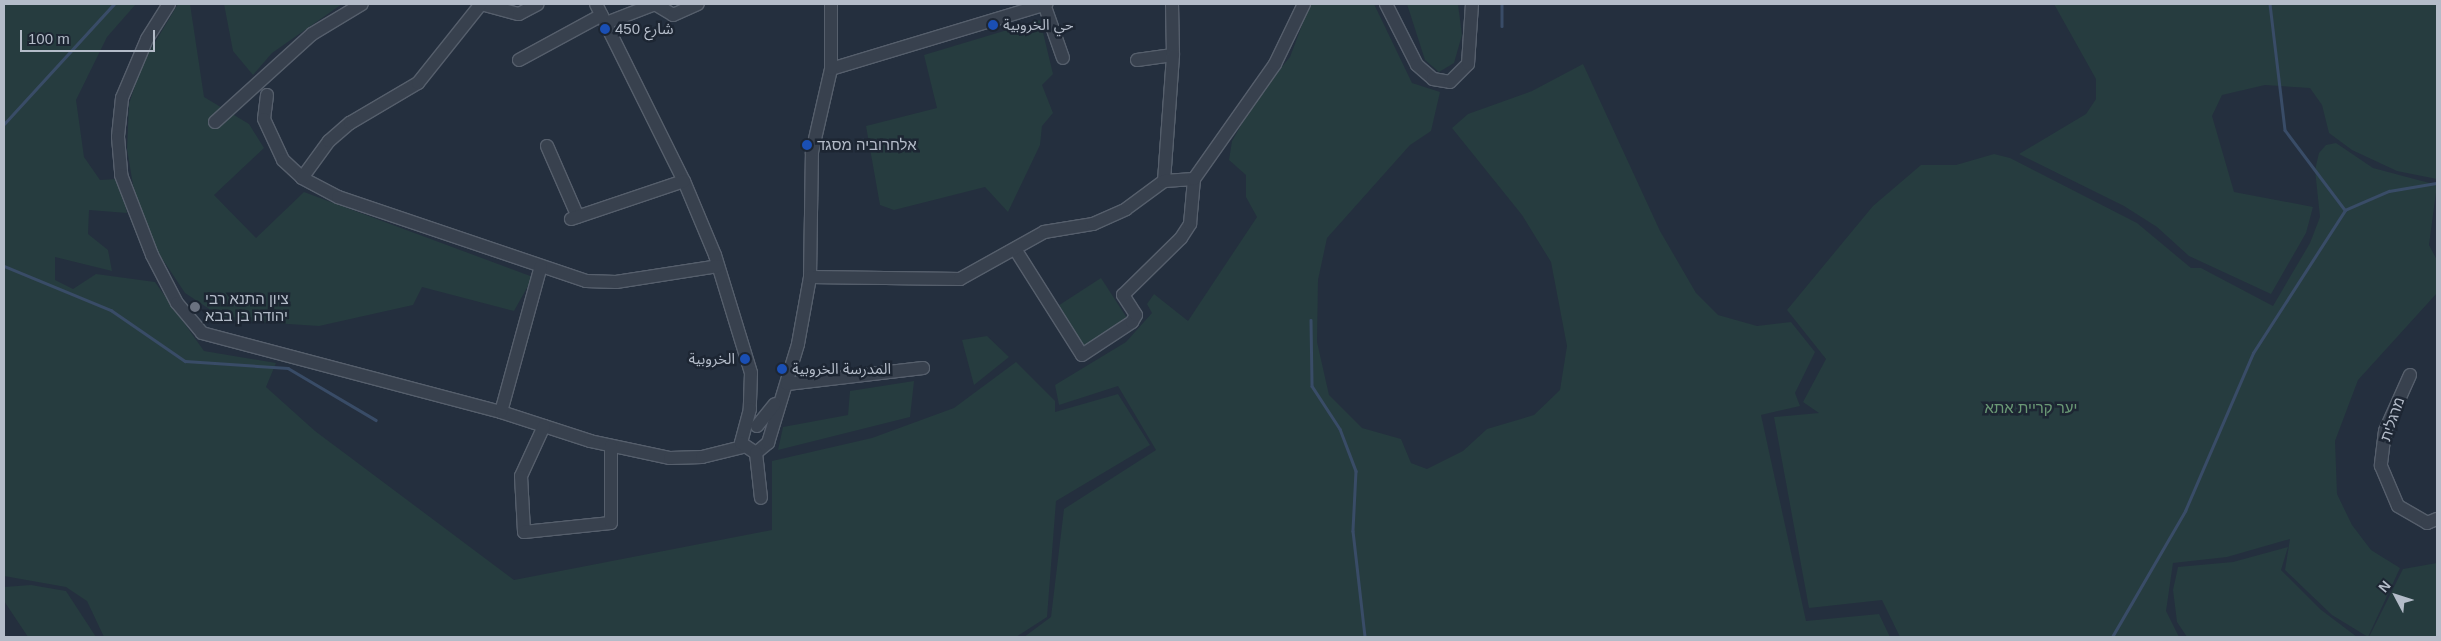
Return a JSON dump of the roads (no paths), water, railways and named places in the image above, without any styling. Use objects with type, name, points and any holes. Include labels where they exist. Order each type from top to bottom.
[{"type":"street","points":[[169,4],[129,75],[118,137],[129,204],[188,319],[213,338],[260,346],[501,412],[612,446],[670,458],[702,458],[742,447],[756,453]]},
{"type":"street","points":[[215,122],[312,34],[362,4]]},
{"type":"street","points":[[302,178],[329,141],[350,122],[418,83],[481,4],[518,14],[538,4]]},
{"type":"street","points":[[519,60],[601,14],[655,4],[673,15],[698,4]]},
{"type":"street","points":[[756,453],[766,447],[767,434],[787,384],[810,277],[812,152],[830,69],[831,4]]},
{"type":"street","points":[[830,69],[1045,4],[1063,58]]},
{"type":"street","points":[[1164,181],[1173,55],[1172,4]]},
{"type":"street","points":[[1015,249],[1082,356],[1132,322],[1136,315],[1123,295],[1181,238],[1190,224],[1194,178],[1275,64],[1304,4]]},
{"type":"street","points":[[1386,4],[1416,66],[1433,79],[1450,82],[1468,64],[1472,4]]},
{"type":"street","points":[[601,14],[684,181],[718,266],[748,357],[757,426],[767,434]]},
{"type":"street","points":[[1137,60],[1173,55]]},
{"type":"street","points":[[267,96],[264,119],[270,140],[302,178],[338,197],[586,281],[616,282],[718,266]]},
{"type":"street","points":[[548,146],[575,218],[684,181]]},
{"type":"street","points":[[810,277],[960,279],[1044,232],[1093,224],[1126,210],[1164,181],[1194,178]]},
{"type":"street","points":[[501,412],[541,266]]},
{"type":"street","points":[[787,384],[923,368]]},
{"type":"street","name":"מרגלית","points":[[2410,374],[2385,431],[2381,466],[2398,506],[2428,523],[2437,520]]},
{"type":"street","points":[[752,395],[759,406],[779,400]]},
{"type":"street","points":[[742,447],[742,432],[752,395]]},
{"type":"street","points":[[742,432],[757,426],[779,400]]},
{"type":"street","points":[[544,426],[521,476],[524,532],[611,523],[612,446]]},
{"type":"street","points":[[756,453],[761,498]]},
{"type":"waterway","points":[[4,124],[114,4]]},
{"type":"waterway","points":[[1502,4],[1502,26]]},
{"type":"waterway","points":[[2270,4],[2285,130],[2345,210]]},
{"type":"waterway","points":[[2112,637],[2185,511],[2253,353],[2345,210],[2389,191],[2437,183]]},
{"type":"waterway","points":[[4,266],[111,310],[185,361],[288,368],[376,420]]},
{"type":"waterway","points":[[1311,320],[1312,386],[1340,429],[1356,471],[1353,531],[1365,637]]},
{"type":"place","name":"حي الخروبية","points":[[993,25]]},
{"type":"place","name":"شارع 450","points":[[605,29]]},
{"type":"place","name":"אלחרוביה מסגד","points":[[807,145]]},
{"type":"place","name":"ציון התנא רבי יהודה בן בבא","points":[[195,307]]},
{"type":"place","name":"الخروبية","points":[[745,359]]},
{"type":"place","name":"المدرسة الخروبية","points":[[782,369]]},
{"type":"park label","name":"יער קריית אתא","points":[[2031,408]]}]
